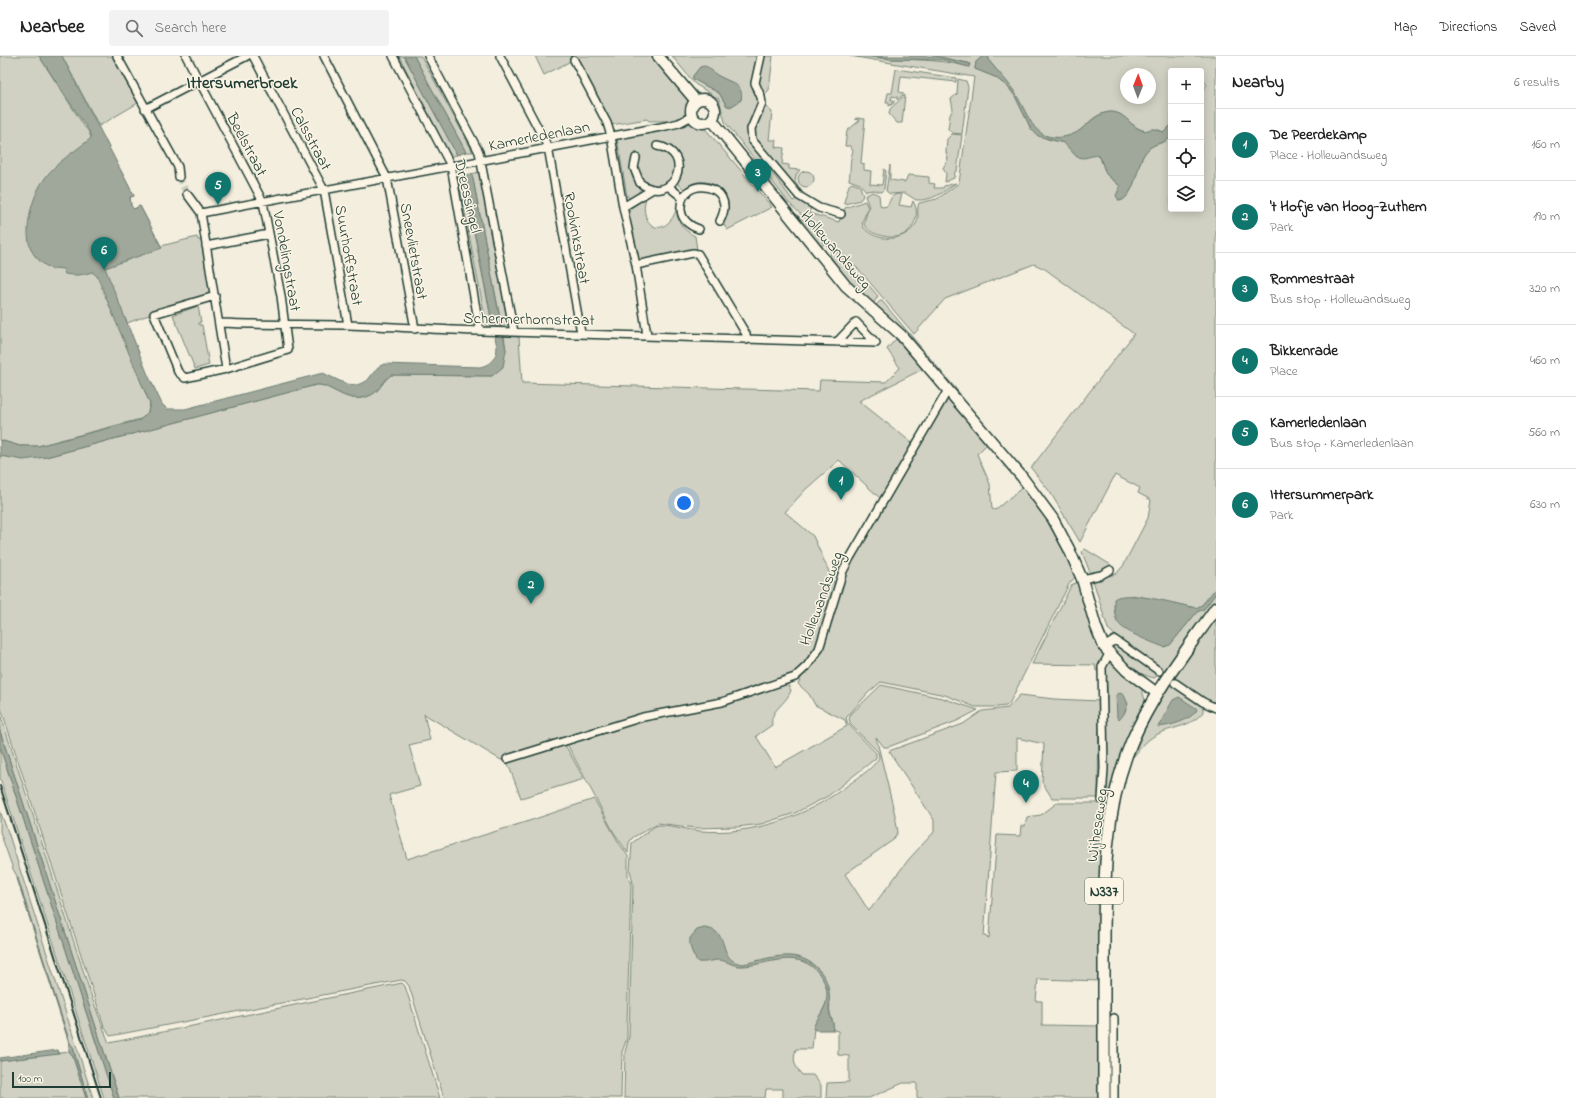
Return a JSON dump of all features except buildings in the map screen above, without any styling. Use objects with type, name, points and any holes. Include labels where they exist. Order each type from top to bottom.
[{"type":"main road","points":[[658,56],[696,101]]},
{"type":"main road","points":[[705,99],[713,103],[716,112],[712,120],[701,123],[692,116],[691,108],[696,101],[705,99]]},
{"type":"main road","name":"Hollewandsweg","points":[[712,120],[846,286],[901,335],[1039,498],[1053,519],[1069,549],[1082,579],[1096,627],[1107,651],[1127,671],[1157,693]]},
{"type":"main road","name":"Wijheseweg","points":[[1104,1098],[1104,884],[1108,832],[1112,807],[1123,764],[1138,729],[1157,693],[1216,608]]},
{"type":"street","points":[[117,56],[178,167],[179,177]]},
{"type":"street","name":"Beelstraat","points":[[186,56],[263,202]]},
{"type":"street","points":[[145,109],[247,56]]},
{"type":"street","name":"Calsstraat","points":[[253,56],[324,190]]},
{"type":"street","name":"Sneevlietstraat","points":[[324,56],[387,178],[415,329]]},
{"type":"street","name":"Dreessingel","points":[[393,56],[451,166],[480,331]]},
{"type":"street","name":"Dreessingel","points":[[428,56],[479,152],[514,332]]},
{"type":"street","name":"Roolvinkstraat","points":[[500,56],[548,147],[581,333]]},
{"type":"street","name":"Hollewandsweg","points":[[761,56],[755,83],[762,103],[751,129],[752,140],[802,198],[819,208],[841,214]]},
{"type":"street","points":[[574,60],[607,123],[611,136],[623,207],[636,264],[647,335]]},
{"type":"street","name":"Kamerledenlaan","points":[[201,214],[548,147],[666,126],[679,123],[692,116]]},
{"type":"street","points":[[623,207],[653,190],[663,189],[676,177],[678,171],[677,160],[667,149],[657,146]]},
{"type":"street","points":[[636,158],[634,168],[637,178],[646,187],[653,190]]},
{"type":"street","points":[[668,186],[683,198]]},
{"type":"street","points":[[700,229],[693,227],[684,218],[681,206],[683,198],[686,194],[696,187],[707,186],[714,189],[719,194],[724,205],[724,214],[720,221]]},
{"type":"street","name":"Suurhoffstraat","points":[[324,190],[348,325]]},
{"type":"street","points":[[187,194],[201,214],[220,323],[226,369],[185,378],[178,372],[154,314],[215,296]]},
{"type":"street","name":"Vondelingstraat","points":[[226,369],[288,350],[286,326],[263,202]]},
{"type":"street","points":[[206,246],[269,234]]},
{"type":"street","points":[[636,264],[694,253],[698,254],[746,334],[747,340]]},
{"type":"street","name":"Schermerhornstraat","points":[[220,323],[286,326],[348,325],[415,329],[647,335],[747,340],[876,343],[856,322],[837,342]]},
{"type":"street","name":"Hollewandsweg","points":[[507,759],[628,721],[698,708],[742,697],[795,677],[803,672],[819,649],[843,571],[948,390]]},
{"type":"street","points":[[1082,579],[1101,575],[1110,570]]},
{"type":"street","points":[[1102,800],[1104,768],[1102,667],[1107,651],[1115,640],[1158,671]]},
{"type":"street","points":[[1175,683],[1203,702],[1216,708]]},
{"type":"street","points":[[1114,1018],[1114,1098]]},
{"type":"shaded area","points":[[0,56],[39,56],[84,126],[121,171],[134,196],[130,197],[131,206],[134,209],[140,206],[161,246],[197,237],[198,240],[201,240],[211,289],[209,295],[119,326],[150,404],[148,412],[144,418],[38,446],[20,446],[0,440]]},
{"type":"shaded area","points":[[39,56],[62,56],[134,196],[130,197],[131,206],[134,209],[140,206],[162,248],[105,268],[148,375],[162,404],[167,409],[185,409],[323,373],[346,384],[357,385],[367,381],[378,367],[384,364],[480,367],[490,363],[496,354],[497,347],[463,175],[472,174],[506,350],[503,367],[492,376],[391,375],[374,393],[362,398],[347,397],[328,387],[316,385],[46,457],[23,460],[0,456],[0,440],[20,446],[38,446],[140,420],[148,412],[150,404],[97,276],[92,272],[73,275],[65,274],[63,269],[55,268],[53,270],[40,261],[31,249],[28,223],[32,205],[39,188],[53,168],[91,138],[89,131]]},
{"type":"shaded area","points":[[62,56],[112,56],[138,103],[99,126]]},
{"type":"shaded area","points":[[399,56],[404,56],[457,155],[451,156],[448,152]]},
{"type":"shaded area","points":[[404,56],[414,56],[466,152],[457,155]]},
{"type":"shaded area","points":[[414,56],[421,56],[473,152],[466,152]]},
{"type":"shaded area","points":[[535,56],[575,56],[569,62],[544,75]]},
{"type":"shaded area","points":[[575,56],[653,56],[685,96],[688,101],[688,110],[685,114],[676,119],[649,121],[647,119],[611,125]]},
{"type":"shaded area","points":[[672,56],[759,56],[757,67],[760,101],[749,128],[766,161],[759,165],[725,122],[719,99],[695,84]],"holes":[[[700,67],[733,83],[741,100],[730,107],[726,105],[719,93],[693,79],[693,76]]]},
{"type":"shaded area","points":[[763,56],[773,56],[769,90],[764,95],[758,86]]},
{"type":"shaded area","points":[[850,56],[933,61],[969,67],[969,63],[934,56],[983,56],[976,62],[975,69],[995,77],[1008,87],[1015,96],[1031,129],[1047,139],[1064,143],[1077,157],[1096,155],[1100,157],[1106,174],[1120,186],[1118,200],[1120,201],[1125,198],[1132,189],[1140,163],[1146,152],[1153,146],[1168,139],[1168,212],[1204,212],[1204,89],[1207,85],[1204,81],[1204,68],[1168,68],[1167,132],[1155,129],[1146,131],[1143,130],[1138,128],[1122,115],[1112,112],[1097,116],[1073,135],[1055,137],[1044,135],[1034,129],[1014,91],[990,62],[988,56],[1216,56],[1216,588],[1202,605],[1196,608],[1132,595],[1114,605],[1116,618],[1120,625],[1170,645],[1197,612],[1204,609],[1216,593],[1216,603],[1165,672],[1126,645],[1108,629],[1093,580],[1116,574],[1123,566],[1148,518],[1151,500],[1138,493],[1140,488],[1115,475],[1080,542],[1050,492],[1031,468],[1134,334],[1045,269],[1034,264],[945,299],[914,334],[860,271],[789,203],[762,168],[768,162],[775,168],[771,171],[793,201],[798,198],[811,207],[809,213],[839,222],[840,219],[842,219],[845,208],[865,201],[868,208],[862,222],[863,227],[875,236],[883,238],[898,237],[911,230],[917,222],[919,203],[937,199],[959,183],[974,77]]},
{"type":"shaded area","points":[[871,56],[935,56],[970,64],[969,67],[943,60],[891,59]]},
{"type":"shaded area","points":[[983,56],[988,56],[990,62],[1015,93],[1035,127],[1041,133],[1049,137],[1059,138],[1071,135],[1076,133],[1099,115],[1115,112],[1143,131],[1156,129],[1164,132],[1168,128],[1168,139],[1152,146],[1145,152],[1129,194],[1120,201],[1116,196],[1120,186],[1106,174],[1100,157],[1096,155],[1084,158],[1077,157],[1064,143],[1038,136],[1031,129],[1015,96],[1008,87],[995,77],[975,69],[976,62]]},
{"type":"shaded area","points":[[704,66],[738,86],[742,94],[741,100],[732,106],[727,106],[719,93],[693,79],[693,76],[700,67]]},
{"type":"shaded area","points":[[896,69],[956,78],[956,82],[901,76],[899,92],[903,93],[903,95],[897,100],[897,97],[892,96],[891,100],[894,100],[894,103],[889,106],[889,102],[886,102],[888,93],[892,93]]},
{"type":"shaded area","points":[[958,79],[966,81],[968,87],[962,134],[952,133],[948,129],[950,115],[953,109],[951,99],[957,94]]},
{"type":"shaded area","points":[[905,95],[902,123],[897,123],[889,114],[890,109]]},
{"type":"shaded area","points":[[766,107],[772,112],[769,140],[776,140],[775,147],[784,148],[782,164],[789,165],[789,169],[800,170],[796,175],[795,182],[804,194],[801,193],[758,145],[752,134],[763,108]]},
{"type":"shaded area","points":[[855,119],[865,119],[861,163],[864,164],[864,170],[871,171],[870,184],[882,185],[884,169],[886,171],[884,189],[881,192],[874,190],[866,191],[860,184],[849,180],[853,151],[850,146],[845,146],[847,131],[860,120]]},
{"type":"shaded area","points":[[691,123],[702,126],[708,132],[772,207],[727,230],[723,223],[727,213],[728,203],[725,195],[719,188],[711,183],[693,183],[684,189],[677,183],[681,176],[682,169],[678,155],[668,145],[661,143],[653,143],[654,149],[664,151],[671,156],[674,163],[672,178],[667,183],[660,186],[652,186],[642,180],[637,168],[641,156],[636,152],[631,161],[631,171],[634,181],[641,189],[637,194],[630,198],[627,196],[617,138],[680,127]]},
{"type":"shaded area","points":[[724,126],[786,205],[822,237],[822,242],[824,244],[822,246],[798,223],[722,128]]},
{"type":"shaded area","points":[[952,134],[962,135],[957,171],[955,171],[954,178],[945,182],[946,174],[943,168],[948,159],[946,152],[947,139]]},
{"type":"shaded area","points":[[890,165],[890,180],[905,182],[908,175],[929,177],[929,183],[935,184],[934,188],[943,188],[944,186],[956,183],[938,195],[922,200],[916,200],[905,193],[890,194],[886,191]]},
{"type":"shaded area","points":[[803,171],[809,171],[814,176],[812,185],[809,187],[803,187],[798,182],[798,176]]},
{"type":"shaded area","points":[[479,172],[509,328],[502,328],[472,174]]},
{"type":"shaded area","points":[[463,176],[493,328],[487,328],[458,177]]},
{"type":"shaded area","points":[[852,183],[860,186],[863,196],[860,200],[845,204],[844,202],[849,185]]},
{"type":"shaded area","points":[[872,192],[879,195],[880,205],[882,207],[887,206],[892,197],[898,194],[902,194],[899,205],[911,207],[913,201],[916,206],[916,218],[914,224],[907,232],[896,237],[881,236],[871,232],[865,226],[864,222],[869,207],[865,196]]},
{"type":"shaded area","points":[[646,198],[644,205],[647,219],[654,226],[664,226],[670,221],[678,205],[677,210],[680,224],[686,231],[695,236],[697,250],[639,262],[628,213],[631,208]]},
{"type":"shaded area","points":[[823,238],[858,273],[878,296],[873,304],[855,289],[830,256],[831,251],[823,241]]},
{"type":"shaded area","points":[[882,301],[961,395],[958,396],[875,306]]},
{"type":"shaded area","points":[[198,306],[201,322],[199,322],[199,325],[202,325],[209,365],[195,369],[173,315]]},
{"type":"shaded area","points":[[504,336],[519,337],[522,383],[819,391],[820,380],[886,382],[900,368],[887,349],[896,339],[923,369],[859,401],[912,443],[881,499],[839,460],[806,489],[785,512],[813,536],[835,585],[818,644],[799,671],[789,677],[748,692],[687,707],[501,760],[424,714],[430,740],[409,745],[420,786],[389,795],[407,859],[594,799],[628,856],[628,876],[631,884],[627,1038],[622,1052],[621,1098],[444,1098],[409,986],[405,981],[401,980],[110,1036],[104,1026],[0,705],[0,456],[23,459],[46,457],[316,385],[328,387],[347,397],[362,398],[374,393],[391,375],[492,376],[506,350]]},
{"type":"shaded area","points":[[945,400],[951,400],[987,444],[977,454],[990,484],[992,509],[995,510],[1024,486],[1052,530],[1076,576],[1069,584],[1009,704],[1006,706],[997,707],[975,707],[945,695],[881,682],[868,693],[846,718],[848,724],[876,753],[876,758],[828,796],[795,813],[761,824],[737,827],[696,828],[658,823],[632,838],[629,843],[628,853],[613,831],[566,742],[640,719],[784,683],[787,684],[791,690],[789,695],[773,715],[772,725],[756,736],[775,767],[847,726],[845,720],[815,705],[809,694],[798,684],[809,667],[847,566]]},
{"type":"shaded area","points":[[1085,549],[1111,565],[1108,569],[1091,575],[1082,552]]},
{"type":"shaded area","points":[[1078,582],[1105,653],[1100,670],[1096,671],[1095,665],[1032,664],[1071,585]]},
{"type":"shaded area","points":[[1216,588],[1216,593],[1204,609],[1197,612],[1170,645],[1164,647],[1127,630],[1119,624],[1116,619],[1114,599],[1120,596],[1141,597],[1196,608],[1202,605]]},
{"type":"shaded area","points":[[1216,617],[1216,706],[1174,678]]},
{"type":"shaded area","points":[[1113,644],[1116,644],[1159,675],[1154,678],[1142,674],[1130,667],[1114,652],[1111,647]]},
{"type":"shaded area","points":[[1108,662],[1113,662],[1141,687],[1145,700],[1116,770],[1105,814],[1102,834],[1100,875],[1101,981],[1038,979],[1036,1001],[1042,1001],[1042,1025],[1101,1026],[1101,1098],[917,1098],[917,1083],[903,1083],[869,1098],[826,1098],[827,1083],[849,1082],[849,1056],[838,1055],[838,1031],[833,1030],[830,1004],[826,1004],[814,1027],[812,1049],[796,1049],[794,1057],[796,1066],[802,1075],[813,1075],[821,1085],[821,1098],[783,1098],[783,1089],[766,1089],[765,1098],[624,1098],[625,1052],[629,1037],[633,883],[630,870],[632,843],[655,826],[659,825],[720,832],[758,827],[794,816],[828,799],[867,771],[879,758],[878,752],[851,725],[849,719],[851,714],[881,685],[942,698],[978,710],[957,721],[888,747],[884,747],[876,737],[898,832],[893,840],[845,874],[869,911],[909,859],[934,832],[934,820],[889,751],[963,724],[982,711],[1008,708],[1020,695],[1054,699],[1099,701],[1098,798],[1052,798],[1042,782],[1044,744],[1017,738],[1017,771],[996,772],[984,936],[989,938],[997,835],[1020,836],[1021,826],[1025,826],[1027,817],[1041,815],[1057,803],[1099,803],[1106,807],[1106,668]]},
{"type":"shaded area","points":[[1170,683],[1203,706],[1203,712],[1187,724],[1162,732],[1152,737],[1133,757],[1148,720]]},
{"type":"shaded area","points":[[1120,693],[1124,695],[1128,704],[1124,714],[1119,720],[1117,718],[1116,695]]},
{"type":"shaded area","points":[[1179,697],[1197,710],[1185,720],[1158,727],[1173,700]]},
{"type":"shaded area","points":[[0,713],[92,998],[109,1043],[402,983],[405,986],[440,1098],[119,1098],[0,731]]},
{"type":"shaded area","points":[[0,731],[119,1098],[114,1098],[0,747]]},
{"type":"shaded area","points":[[564,743],[584,779],[521,798],[507,761]]},
{"type":"shaded area","points":[[0,747],[114,1098],[104,1098],[0,778]]},
{"type":"shaded area","points":[[0,811],[93,1098],[88,1098],[18,878],[13,869],[0,832]]},
{"type":"shaded area","points":[[17,878],[70,1043],[74,1048],[74,1054],[88,1098],[86,1098],[73,1057],[69,1052],[69,1043]]},
{"type":"shaded area","points":[[704,928],[713,930],[718,934],[722,939],[726,952],[734,962],[743,964],[771,957],[790,956],[799,957],[816,967],[827,982],[829,1012],[833,1030],[815,1030],[813,1028],[824,1009],[827,1000],[824,981],[816,970],[799,960],[790,959],[743,966],[737,966],[719,960],[698,962],[694,957],[690,945],[690,938],[697,930]]},
{"type":"shaded area","points":[[58,1050],[59,1054],[0,1061],[0,1058]]},
{"type":"shaded area","points":[[69,1052],[73,1057],[86,1098],[0,1098],[0,1061]]},
{"type":"tunnel","points":[[179,177],[187,194]]},
{"type":"railway","points":[[0,786],[101,1098]]},
{"type":"place","name":"Rommestraat","points":[[758,192]]},
{"type":"place","name":"Kamerledenlaan","points":[[218,205]]},
{"type":"place","name":"Ittersummerpark","points":[[104,270]]},
{"type":"place","name":"De Peerdekamp","points":[[841,500]]},
{"type":"place","name":"'t Hofje van Hoog-Zuthem","points":[[531,604]]},
{"type":"place","name":"Bikkenrade","points":[[1026,803]]},
{"type":"district","name":"Ittersumerbroek","points":[[242,82]]}]
